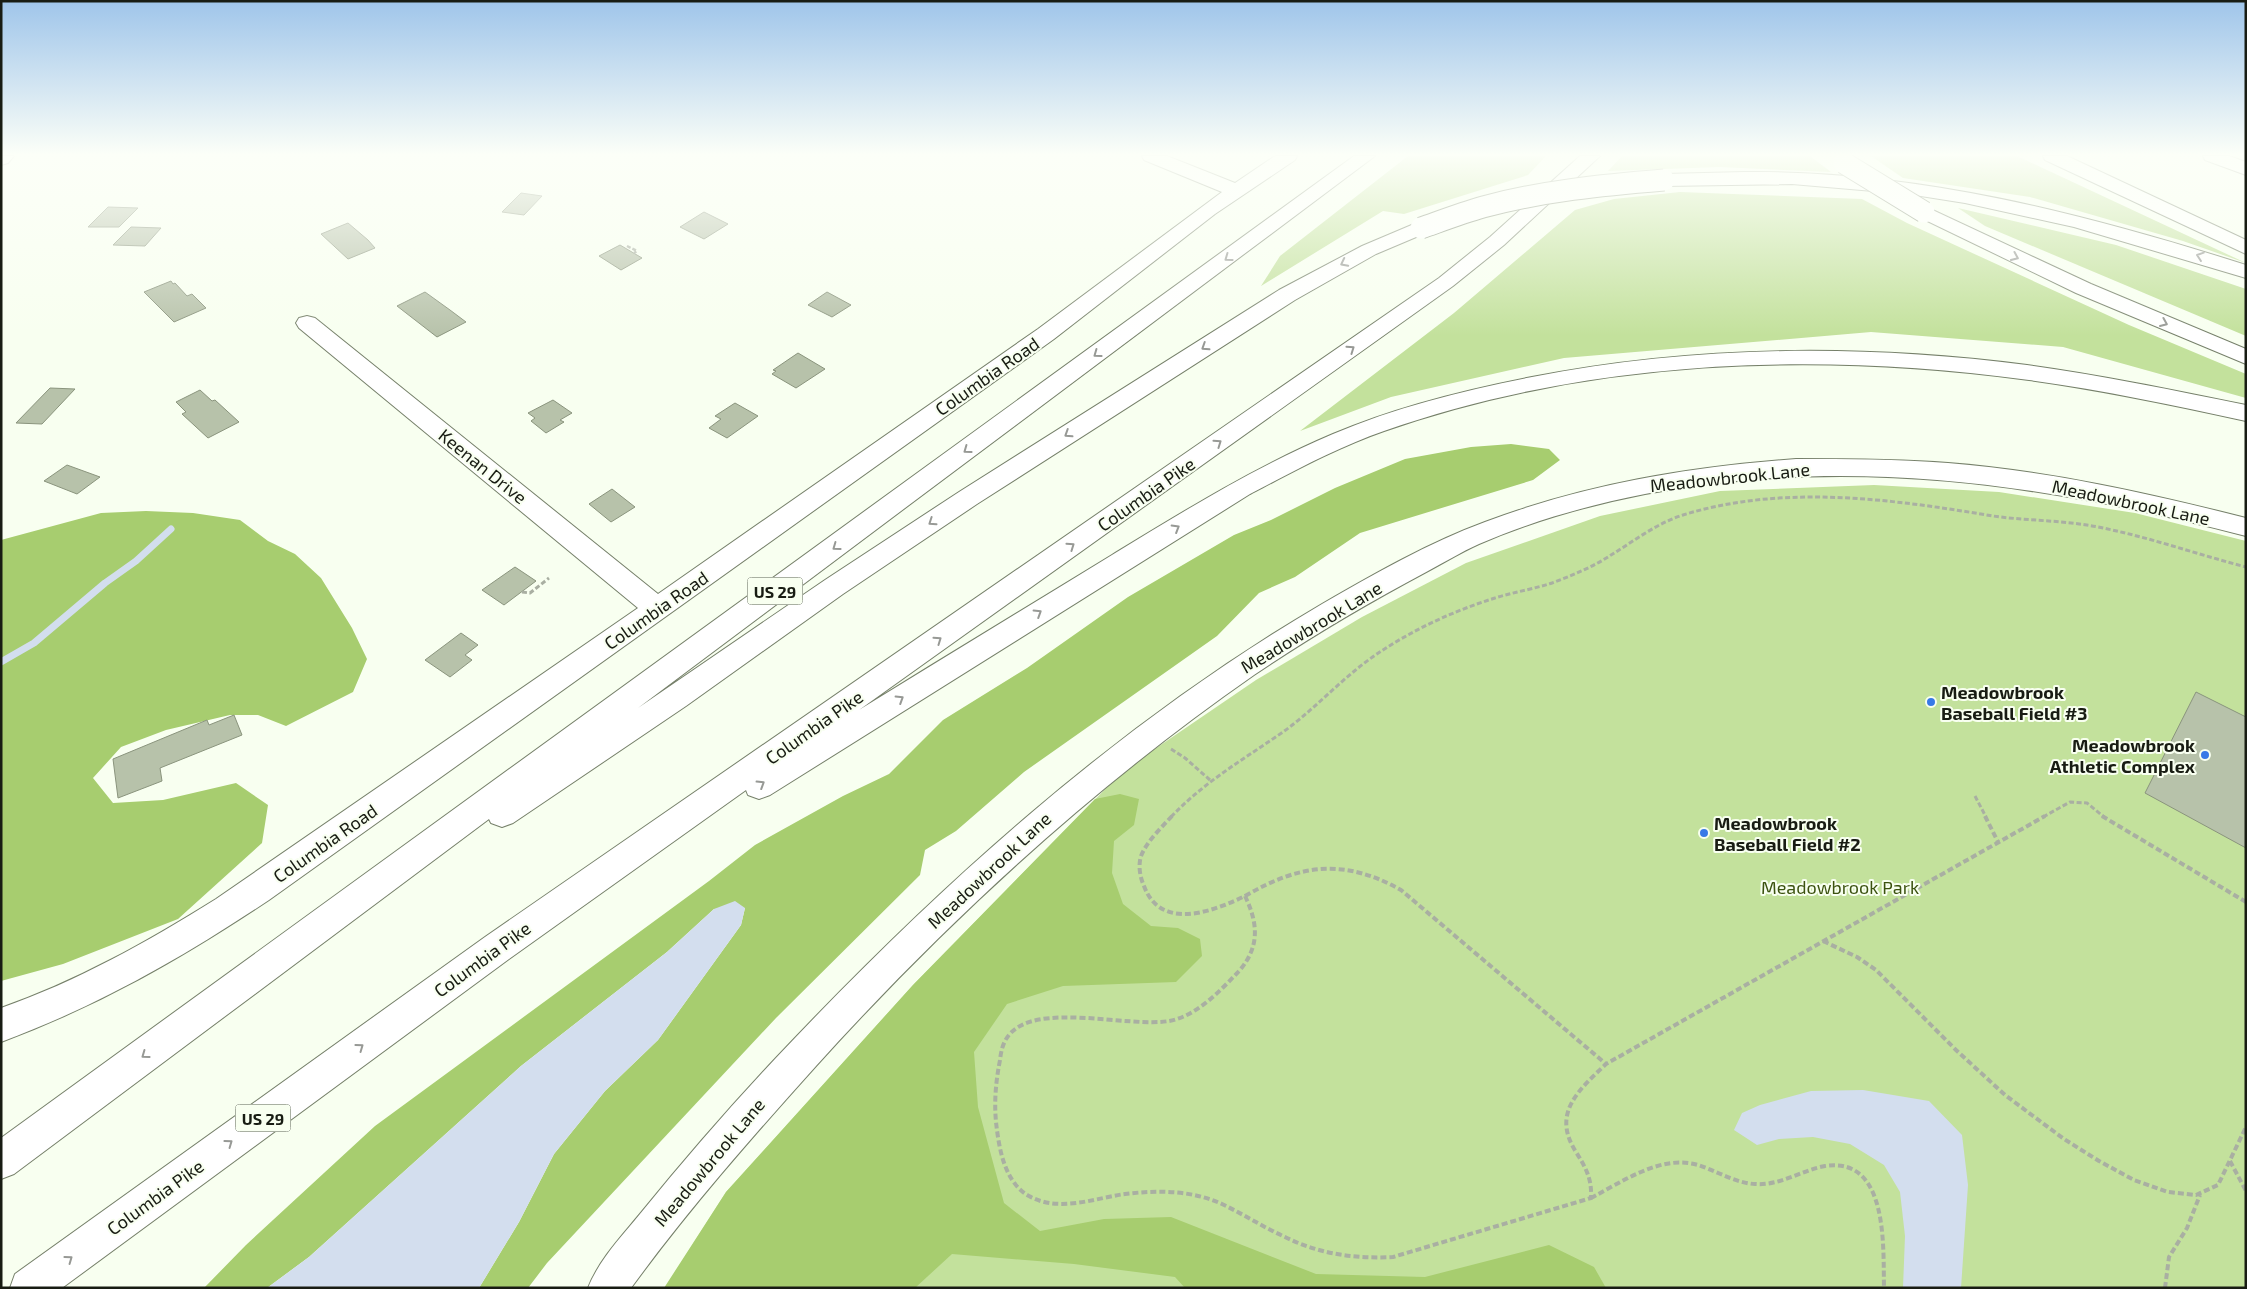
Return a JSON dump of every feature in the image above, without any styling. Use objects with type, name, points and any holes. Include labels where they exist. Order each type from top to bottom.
[{"type":"main road","name":"Columbia Road","points":[[1,1025],[75,995],[137,965],[204,926],[319,848],[1046,334],[1203,216]]},
{"type":"main road","name":"US 29","points":[[1,1161],[1284,216]]},
{"type":"main road","points":[[184,1026],[676,698],[834,587],[968,498],[1287,295],[1369,250],[1420,228],[1456,216]]},
{"type":"main road","name":"Columbia Pike","points":[[29,1288],[497,948],[1446,282],[1524,216]]},
{"type":"main road","points":[[1932,216],[1987,245],[2089,291],[2246,357]]},
{"type":"main road","points":[[2057,216],[2175,248],[2246,272]]},
{"type":"main road","points":[[2179,216],[2246,248]]},
{"type":"main road","name":"Keenan Drive","points":[[307,323],[658,608]]},
{"type":"main road","points":[[497,948],[1241,488],[1313,451],[1376,426],[1435,407],[1492,391],[1560,377],[1632,366],[1767,356],[1833,356],[1997,368],[2082,379],[2246,413]]},
{"type":"main road","name":"Meadowbrook Lane","points":[[606,1288],[627,1259],[735,1130],[845,1008],[941,914],[1038,824],[1148,735],[1222,681],[1316,620],[1465,540],[1520,519],[1585,499],[1649,484],[1702,476],[1798,468],[1856,467],[1981,475],[2091,491],[2163,506],[2246,527]]},
{"type":"path","points":[[627,246],[637,251],[634,253]]},
{"type":"path","points":[[1606,1064],[1401,890],[1373,876],[1346,868],[1324,868],[1293,873],[1266,883],[1246,896],[1205,914],[1179,915],[1160,907],[1149,898],[1139,871],[1140,857],[1150,842],[1189,797],[1210,780],[1283,732],[1359,667],[1385,648],[1432,622],[1469,607],[1552,583],[1614,554],[1642,535],[1679,516],[1722,505],[1775,499],[1829,498],[1947,507],[1999,517],[2088,526],[2163,542],[2246,566]]},
{"type":"path","points":[[522,592],[530,592],[549,578]]},
{"type":"path","points":[[1148,735],[1185,758],[1210,780]]},
{"type":"path","points":[[1975,796],[1998,842]]},
{"type":"path","points":[[1591,1198],[1593,1189],[1591,1178],[1565,1132],[1565,1115],[1573,1099],[1606,1064],[2070,802],[2086,803],[2100,815],[2246,902]]},
{"type":"path","points":[[1246,896],[1254,911],[1257,924],[1257,941],[1246,963],[1219,991],[1189,1014],[1168,1021],[1140,1022],[1038,1018],[1022,1024],[1009,1033],[1001,1054],[994,1082],[994,1109],[999,1149],[1012,1181],[1028,1195],[1046,1202],[1067,1203],[1165,1190],[1196,1194],[1221,1203],[1305,1246],[1339,1256],[1369,1258],[1393,1257],[1427,1249],[1591,1198],[1644,1172],[1672,1163],[1689,1163],[1741,1182],[1766,1184],[1829,1166],[1846,1167],[1858,1172],[1868,1183],[1875,1199],[1881,1221],[1884,1288]]},
{"type":"path","points":[[1822,941],[1849,952],[1875,969],[1898,988],[1955,1049],[1988,1080],[2036,1119],[2104,1164],[2148,1187],[2176,1195],[2200,1195],[2219,1184],[2246,1127]]},
{"type":"path","points":[[2230,1161],[2246,1191]]},
{"type":"path","points":[[2165,1288],[2169,1257],[2187,1228],[2200,1195]]},
{"type":"green space","points":[[1331,216],[1375,216],[1261,286],[1280,256]]},
{"type":"green space","points":[[1568,216],[1894,216],[2129,325],[2246,374],[2246,398],[2063,347],[1871,332],[1564,358],[1391,397],[1300,431],[1454,313]]},
{"type":"green space","points":[[1970,216],[1993,216],[2116,245],[2246,289],[2246,336],[1985,226]]},
{"type":"green space","points":[[2097,216],[2146,216],[2246,263],[2183,241]]},
{"type":"green space","points":[[1511,444],[1549,449],[1560,460],[1533,480],[1360,533],[1295,577],[1259,593],[1217,636],[1024,772],[956,831],[925,850],[920,875],[776,1018],[547,1263],[528,1288],[479,1288],[519,1222],[554,1154],[605,1091],[658,1040],[741,925],[745,908],[714,909],[667,952],[521,1066],[309,1257],[267,1288],[204,1288],[246,1245],[375,1126],[709,881],[755,845],[843,796],[889,774],[943,720],[1027,668],[1128,597],[1234,535],[1271,520],[1335,488],[1405,459],[1471,447]]},
{"type":"green space","name":"Meadowbrook Park","points":[[1874,485],[1999,492],[2135,513],[2246,541],[2246,1288],[665,1288],[726,1192],[913,985],[1124,770],[1256,680],[1362,617],[1466,563],[1600,516],[1720,491]]},
{"type":"green space","points":[[146,511],[193,513],[240,520],[268,541],[295,554],[321,578],[352,628],[367,659],[353,692],[286,726],[258,715],[230,715],[166,730],[121,747],[93,778],[113,803],[163,800],[236,783],[268,805],[262,843],[178,919],[63,964],[1,981],[1,540],[101,513]]},
{"type":"green space","points":[[1120,794],[1139,799],[1134,825],[1114,841],[1112,873],[1123,904],[1151,926],[1178,928],[1200,939],[1202,956],[1176,982],[1063,986],[1007,1004],[974,1052],[978,1107],[1004,1203],[1040,1231],[1104,1219],[1171,1217],[1316,1274],[1425,1277],[1549,1245],[1594,1267],[1606,1288],[1185,1288],[1175,1277],[1074,1264],[952,1254],[915,1288],[664,1288],[726,1192],[913,985],[1095,799]]},
{"type":"water","points":[[735,901],[745,908],[741,925],[658,1040],[605,1091],[554,1154],[519,1222],[479,1288],[267,1288],[309,1257],[521,1066],[667,952],[714,909]]},
{"type":"water","points":[[1863,1090],[1929,1101],[1962,1135],[1968,1185],[1961,1288],[1903,1288],[1905,1236],[1900,1192],[1884,1165],[1850,1144],[1813,1137],[1779,1139],[1757,1145],[1734,1130],[1742,1113],[1760,1105],[1811,1091]]},
{"type":"building","points":[[99,216],[130,216],[119,227],[88,227]]},
{"type":"building","points":[[697,216],[712,216],[728,224],[704,239],[680,227]]},
{"type":"building","points":[[348,223],[375,248],[348,259],[321,234]]},
{"type":"building","points":[[131,227],[161,228],[145,246],[113,245]]},
{"type":"building","points":[[620,245],[642,258],[621,270],[599,256]]},
{"type":"building","points":[[171,281],[187,296],[192,294],[206,308],[174,322],[144,292]]},
{"type":"building","points":[[425,292],[466,322],[437,337],[397,306]]},
{"type":"building","points":[[827,292],[851,305],[832,317],[808,305]]},
{"type":"building","points":[[798,353],[825,369],[796,388],[772,374],[776,371],[773,370]]},
{"type":"building","points":[[50,388],[75,389],[42,424],[16,423]]},
{"type":"building","points":[[200,390],[212,401],[215,400],[239,422],[208,438],[182,414],[186,412],[176,402]]},
{"type":"building","points":[[553,400],[572,413],[560,420],[564,422],[546,433],[531,421],[535,418],[528,413]]},
{"type":"building","points":[[735,403],[758,416],[727,438],[709,428],[721,419],[715,416]]},
{"type":"building","points":[[67,465],[100,477],[77,494],[44,481]]},
{"type":"building","points":[[612,489],[635,507],[611,522],[589,504]]},
{"type":"building","points":[[515,567],[536,581],[504,605],[482,590]]},
{"type":"building","points":[[461,633],[478,645],[465,655],[472,660],[450,677],[425,660]]},
{"type":"building","name":"Meadowbrook Athletic Complex","points":[[2196,692],[2246,717],[2246,848],[2145,793]]},
{"type":"building","points":[[234,715],[242,735],[160,768],[162,781],[118,798],[113,759],[207,720],[209,725]]},
{"type":"waterway","points":[[1,662],[34,643],[105,583],[136,561],[171,529]]},
{"type":"place","name":"Meadowbrook Baseball Field #3","points":[[1931,702]]},
{"type":"place","name":"Meadowbrook Athletic Complex","points":[[2205,755]]},
{"type":"place","name":"Meadowbrook Baseball Field #2","points":[[1704,833]]}]
